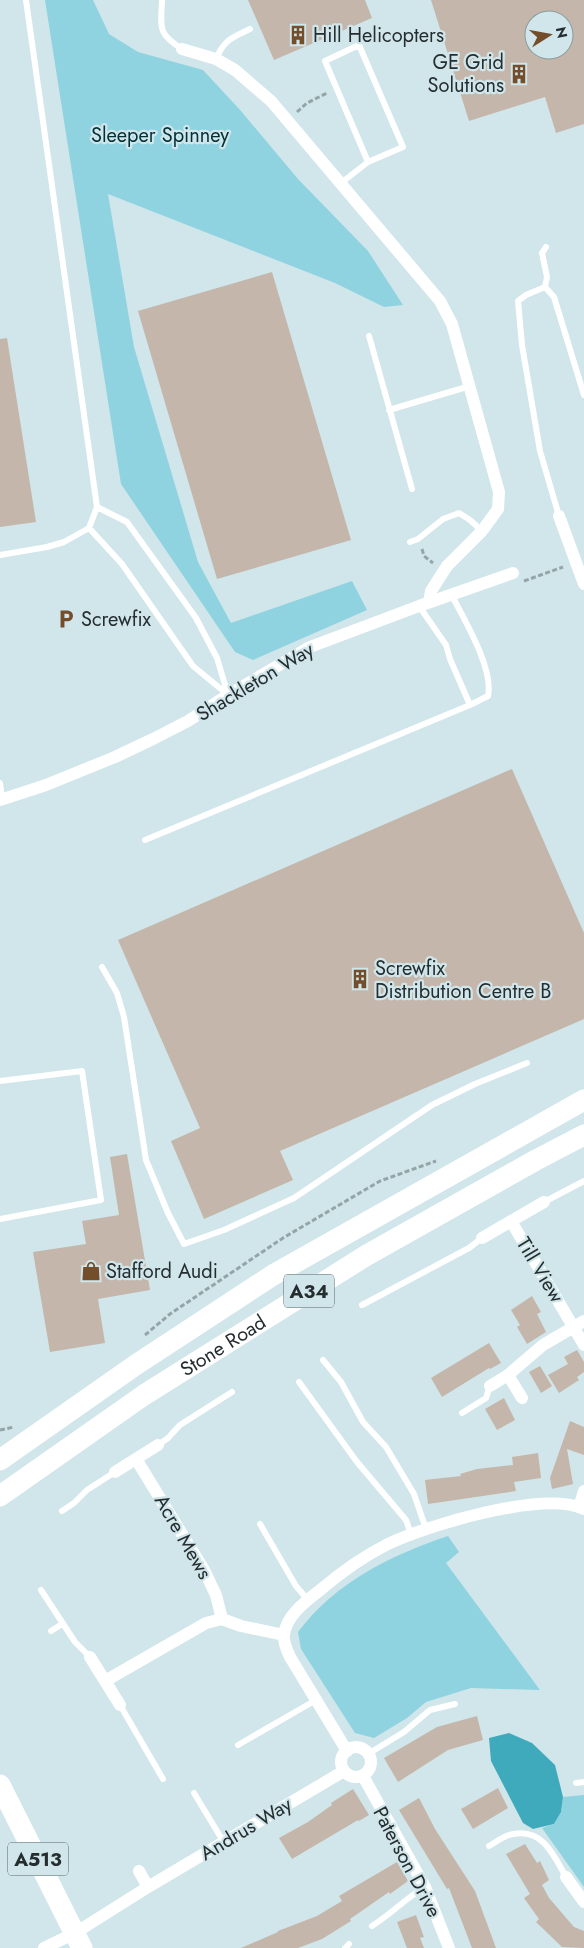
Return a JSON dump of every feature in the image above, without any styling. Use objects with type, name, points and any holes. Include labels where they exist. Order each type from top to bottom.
[{"type":"highway","name":"Stone Road","points":[[0,1460],[137,1364],[273,1275],[584,1100]]},
{"type":"highway","name":"Stone Road","points":[[0,1496],[144,1394],[367,1255],[584,1135]]},
{"type":"highway","name":"A513","points":[[0,1785],[79,1941]]},
{"type":"street","points":[[182,49],[216,59],[249,80],[271,100],[440,301],[452,324],[499,492],[498,509],[482,532],[447,566],[424,604]]},
{"type":"street","points":[[558,516],[578,551],[584,584]]},
{"type":"street","name":"Shackleton Way","points":[[1,799],[46,785],[123,754],[188,721],[228,694],[310,647],[451,594],[514,573]]},
{"type":"street","name":"Till View","points":[[482,1238],[544,1202]]},
{"type":"street","name":"Till View","points":[[511,1221],[579,1324],[584,1345]]},
{"type":"street","points":[[490,1386],[508,1375],[543,1345],[579,1324]]},
{"type":"street","points":[[508,1375],[522,1398]]},
{"type":"street","points":[[115,1472],[158,1445]]},
{"type":"street","name":"Acre Mews","points":[[136,1459],[204,1570],[216,1595],[222,1619]]},
{"type":"street","points":[[347,1751],[285,1646],[284,1635],[288,1622],[308,1600],[367,1556],[411,1534],[477,1515],[529,1505],[560,1504],[581,1508],[584,1491]]},
{"type":"street","points":[[105,1681],[206,1622],[222,1619],[241,1626],[284,1635]]},
{"type":"street","points":[[90,1657],[120,1705]]},
{"type":"street","points":[[356,1747],[365,1750],[372,1764],[367,1773],[363,1776],[353,1777],[344,1771],[341,1761],[347,1751],[356,1747]]},
{"type":"street","name":"Andrus Way","points":[[44,1948],[79,1941],[148,1887],[344,1771]]},
{"type":"street","name":"Paterson Drive","points":[[363,1776],[425,1887],[450,1948]]},
{"type":"street","points":[[139,1871],[148,1887]]},
{"type":"street","points":[[566,1877],[584,1902]]},
{"type":"lane","points":[[0,555],[47,547],[64,542],[89,528],[97,508],[26,0]]},
{"type":"lane","points":[[162,0],[162,26],[166,39],[182,49]]},
{"type":"lane","points":[[216,59],[222,45],[230,38],[250,29]]},
{"type":"lane","points":[[341,183],[368,162],[403,147],[359,44],[325,60],[368,162]]},
{"type":"lane","points":[[546,247],[542,253],[547,277],[545,286],[518,302],[522,344],[540,451],[558,516]]},
{"type":"lane","points":[[545,286],[554,297],[584,395]]},
{"type":"lane","points":[[369,336],[412,490]]},
{"type":"lane","points":[[389,410],[470,386]]},
{"type":"lane","points":[[97,508],[127,522],[196,618],[217,658],[228,694]]},
{"type":"lane","points":[[410,542],[418,539],[443,519],[459,513],[470,520],[482,532]]},
{"type":"lane","points":[[89,528],[122,564],[193,666],[228,694]]},
{"type":"lane","points":[[145,840],[488,696],[490,686],[473,635],[451,594]]},
{"type":"lane","points":[[424,604],[446,645],[470,705]]},
{"type":"lane","points":[[0,783],[1,799]]},
{"type":"lane","points":[[102,967],[117,993],[124,1017],[146,1160],[168,1213],[184,1244],[224,1230],[294,1198],[432,1105],[475,1084],[527,1063]]},
{"type":"lane","points":[[0,1081],[82,1071],[102,1200],[0,1219]]},
{"type":"lane","points":[[544,1202],[584,1181]]},
{"type":"lane","points":[[362,1305],[469,1248],[482,1238]]},
{"type":"lane","points":[[323,1360],[341,1382],[363,1422],[386,1447],[414,1494],[426,1529]]},
{"type":"lane","points":[[299,1382],[357,1462],[406,1520],[411,1534]]},
{"type":"lane","points":[[462,1413],[486,1398],[490,1386]]},
{"type":"lane","points":[[158,1445],[168,1438],[180,1425],[232,1392]]},
{"type":"lane","points":[[62,1510],[74,1503],[87,1490],[115,1472]]},
{"type":"lane","points":[[260,1524],[296,1586],[308,1600]]},
{"type":"lane","points":[[42,1590],[62,1624],[75,1642],[90,1657]]},
{"type":"lane","points":[[51,1632],[62,1624]]},
{"type":"lane","points":[[238,1744],[316,1700]]},
{"type":"lane","points":[[368,1754],[404,1732],[430,1710],[455,1704]]},
{"type":"lane","points":[[120,1705],[163,1779]]},
{"type":"lane","points":[[576,1783],[584,1782]]},
{"type":"lane","points":[[194,1793],[223,1841]]},
{"type":"lane","points":[[489,1846],[515,1833],[540,1838],[549,1848],[566,1877]]},
{"type":"lane","points":[[372,1926],[425,1887]]},
{"type":"path","points":[[288,120],[307,103],[336,88]]},
{"type":"path","points":[[418,539],[424,556],[433,564]]},
{"type":"path","points":[[514,573],[522,582],[564,567]]},
{"type":"green space","name":"Sleeper Spinney","points":[[45,0],[93,0],[109,34],[138,52],[203,70],[241,111],[298,179],[368,251],[403,305],[384,307],[335,283],[108,194],[134,347],[198,562],[231,623],[352,581],[367,610],[253,660],[235,652],[121,484]]},
{"type":"green space","points":[[448,1536],[459,1552],[446,1563],[540,1690],[471,1688],[426,1702],[407,1718],[374,1738],[355,1733],[301,1649],[298,1632],[329,1599],[365,1573],[405,1552]]},
{"type":"green space","points":[[584,1795],[584,1887],[542,1828],[554,1824],[561,1812],[563,1797]]},
{"type":"shaded area","points":[[509,1733],[532,1743],[555,1765],[563,1797],[561,1812],[554,1824],[533,1829],[523,1823],[491,1761],[489,1738]]},
{"type":"building","name":"Hill Helicopters","points":[[248,0],[365,0],[372,18],[274,60]]},
{"type":"building","name":"GE Grid Solutions","points":[[431,0],[584,0],[584,124],[556,133],[545,97],[469,121]]},
{"type":"building","points":[[272,272],[351,540],[217,579],[138,311]]},
{"type":"building","points":[[7,338],[36,522],[0,527],[0,339]]},
{"type":"building","name":"Screwfix Distribution Centre B","points":[[512,769],[584,933],[584,1019],[280,1151],[293,1180],[204,1219],[171,1141],[200,1128],[118,940]]},
{"type":"building","name":"Stafford Audi","points":[[127,1154],[150,1290],[98,1299],[105,1343],[50,1352],[33,1252],[86,1244],[82,1221],[119,1215],[110,1157]]},
{"type":"building","points":[[532,1296],[541,1312],[537,1314],[546,1332],[527,1344],[517,1327],[520,1325],[511,1310]]},
{"type":"building","points":[[489,1343],[501,1363],[489,1368],[442,1397],[431,1378]]},
{"type":"building","points":[[577,1350],[584,1362],[584,1372],[577,1377],[579,1380],[559,1393],[548,1375],[568,1364],[564,1357]]},
{"type":"building","points":[[540,1366],[552,1386],[541,1393],[529,1372]]},
{"type":"building","points":[[504,1398],[515,1420],[497,1430],[485,1409]]},
{"type":"building","points":[[570,1421],[584,1427],[584,1455],[567,1449],[573,1484],[552,1489],[550,1478]]},
{"type":"building","points":[[538,1453],[541,1478],[514,1482],[516,1491],[428,1504],[425,1480],[461,1476],[460,1474],[477,1469],[513,1465],[512,1457]]},
{"type":"building","points":[[477,1716],[483,1740],[448,1750],[398,1782],[384,1758],[437,1727]]},
{"type":"building","points":[[498,1788],[508,1808],[473,1829],[461,1809]]},
{"type":"building","points":[[353,1789],[369,1815],[292,1859],[279,1838],[308,1822],[332,1805],[331,1803]]},
{"type":"building","points":[[419,1798],[435,1829],[475,1891],[496,1948],[472,1948],[449,1888],[447,1889],[399,1810]]},
{"type":"building","points":[[525,1844],[537,1863],[540,1861],[549,1880],[542,1885],[549,1898],[574,1927],[584,1931],[584,1948],[562,1947],[536,1922],[539,1919],[524,1898],[530,1894],[506,1854]]},
{"type":"building","points":[[397,1862],[408,1881],[390,1894],[389,1892],[350,1919],[351,1921],[322,1939],[298,1948],[241,1948],[317,1916],[342,1901],[339,1896]]},
{"type":"building","points":[[416,1915],[424,1937],[420,1938],[424,1948],[407,1948],[397,1922]]},
{"type":"place","name":"Hill Helicopters","points":[[298,35]]},
{"type":"place","name":"GE Grid Solutions","points":[[519,74]]},
{"type":"place","name":"Screwfix","points":[[66,619]]},
{"type":"place","name":"Screwfix Distribution Centre B","points":[[360,979]]},
{"type":"place","name":"Stafford Audi","points":[[91,1271]]}]
